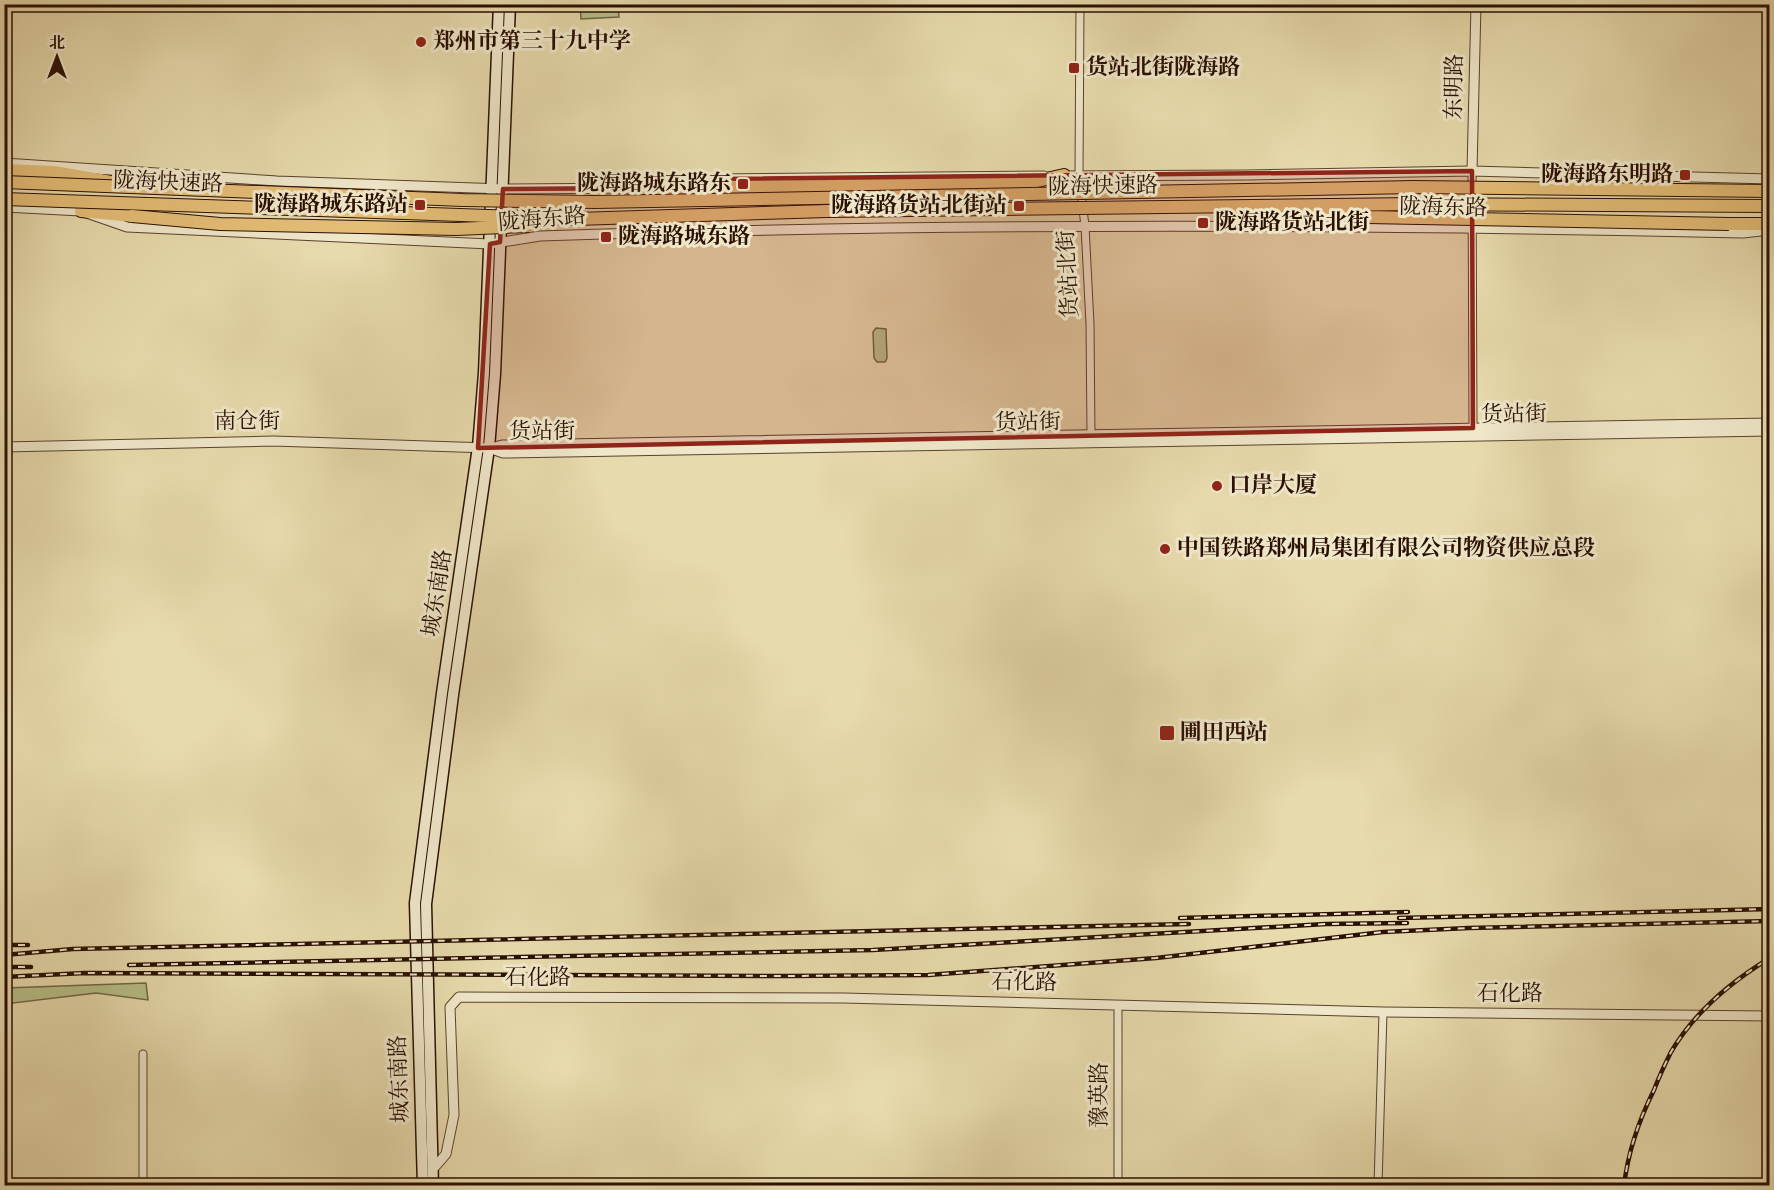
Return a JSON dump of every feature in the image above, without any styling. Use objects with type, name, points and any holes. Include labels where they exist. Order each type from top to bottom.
[{"type":"highway","points":[[4,170],[54,172],[142,188]]},
{"type":"highway","points":[[627,201],[652,193],[713,188],[1032,182],[1064,176]]},
{"type":"highway","name":"陇海快速路","points":[[4,182],[463,200],[627,201],[1424,187],[1770,191]]},
{"type":"highway","name":"陇海快速路","points":[[4,199],[576,219],[827,211],[1413,204],[1770,206]]},
{"type":"highway","points":[[1260,207],[1366,217],[1770,224]]},
{"type":"highway","points":[[81,211],[220,224],[456,229],[576,225],[638,217]]},
{"type":"main road","name":"城东南路","points":[[423,1185],[415,903],[442,693],[495,374],[495,243],[491,188],[499,4]]},
{"type":"main road","name":"城东南路","points":[[495,243],[503,189],[510,4]]},
{"type":"main road","name":"城东南路","points":[[433,1185],[426,904],[483,448]]},
{"type":"street","name":"货站北街","points":[[1080,4],[1079,176],[1085,226],[1090,324],[1091,434]]},
{"type":"street","name":"东明路","points":[[1472,171],[1476,4]]},
{"type":"street","name":"陇海东路","points":[[4,163],[265,181],[503,189],[640,188],[717,180],[1472,171],[1770,179]]},
{"type":"street","points":[[1472,171],[1473,428]]},
{"type":"street","name":"陇海东路","points":[[4,207],[81,211],[127,227],[495,243],[540,236],[990,226],[1473,228],[1743,233],[1770,230]]},
{"type":"street","name":"货站街","points":[[483,448],[502,445],[1770,423]]},
{"type":"street","name":"货站街","points":[[483,448],[503,453],[515,453],[1770,431]]},
{"type":"street","name":"南仓街","points":[[4,447],[273,441],[483,448]]},
{"type":"street","name":"石化路","points":[[433,1169],[446,1154],[454,1115],[450,1007],[459,998],[844,998],[1383,1012],[1770,1016]]},
{"type":"street","name":"豫英路","points":[[1118,1005],[1118,1185]]},
{"type":"street","points":[[1378,1185],[1383,1012]]},
{"type":"street","points":[[143,1054],[143,1185]]},
{"type":"highlighted area","points":[[1472,171],[1473,428],[478,448],[490,244],[500,242],[503,189],[640,188],[717,179]]},
{"type":"green space","points":[[580,5],[587,5],[599,11],[611,5],[618,5],[619,17],[581,19]]},
{"type":"green space","points":[[876,328],[886,329],[887,358],[885,362],[877,362],[874,358],[873,332]]},
{"type":"green space","points":[[146,983],[148,1000],[96,993],[5,1004],[5,988]]},
{"type":"railway","points":[[1399,918],[1770,909]]},
{"type":"railway","points":[[1180,918],[1408,912]]},
{"type":"railway","points":[[4,977],[85,973],[928,975],[1156,958],[1383,932],[1770,921]]},
{"type":"railway","points":[[129,965],[873,950],[1326,924],[1407,923]]},
{"type":"railway","points":[[4,955],[73,949],[1189,924]]},
{"type":"railway","points":[[4,945],[28,945]]},
{"type":"railway","points":[[1624,1186],[1628,1160],[1639,1124],[1671,1052],[1702,1011],[1742,977],[1770,958]]},
{"type":"railway","points":[[4,967],[31,967]]},
{"type":"place","name":"郑州市第三十九中学","points":[[421,42]]},
{"type":"place","name":"货站北街陇海路","points":[[1074,68]]},
{"type":"place","name":"陇海路东明路","points":[[1685,175]]},
{"type":"place","name":"陇海路城东路东","points":[[743,184]]},
{"type":"place","name":"陇海路城东路站","points":[[420,205]]},
{"type":"place","name":"陇海路货站北街站","points":[[1019,206]]},
{"type":"place","name":"陇海路货站北街","points":[[1203,223]]},
{"type":"place","name":"陇海路城东路","points":[[606,237]]},
{"type":"place","name":"口岸大厦","points":[[1217,486]]},
{"type":"place","name":"中国铁路郑州局集团有限公司物资供应总段","points":[[1165,549]]},
{"type":"place","name":"圃田西站","points":[[1167,733]]}]
